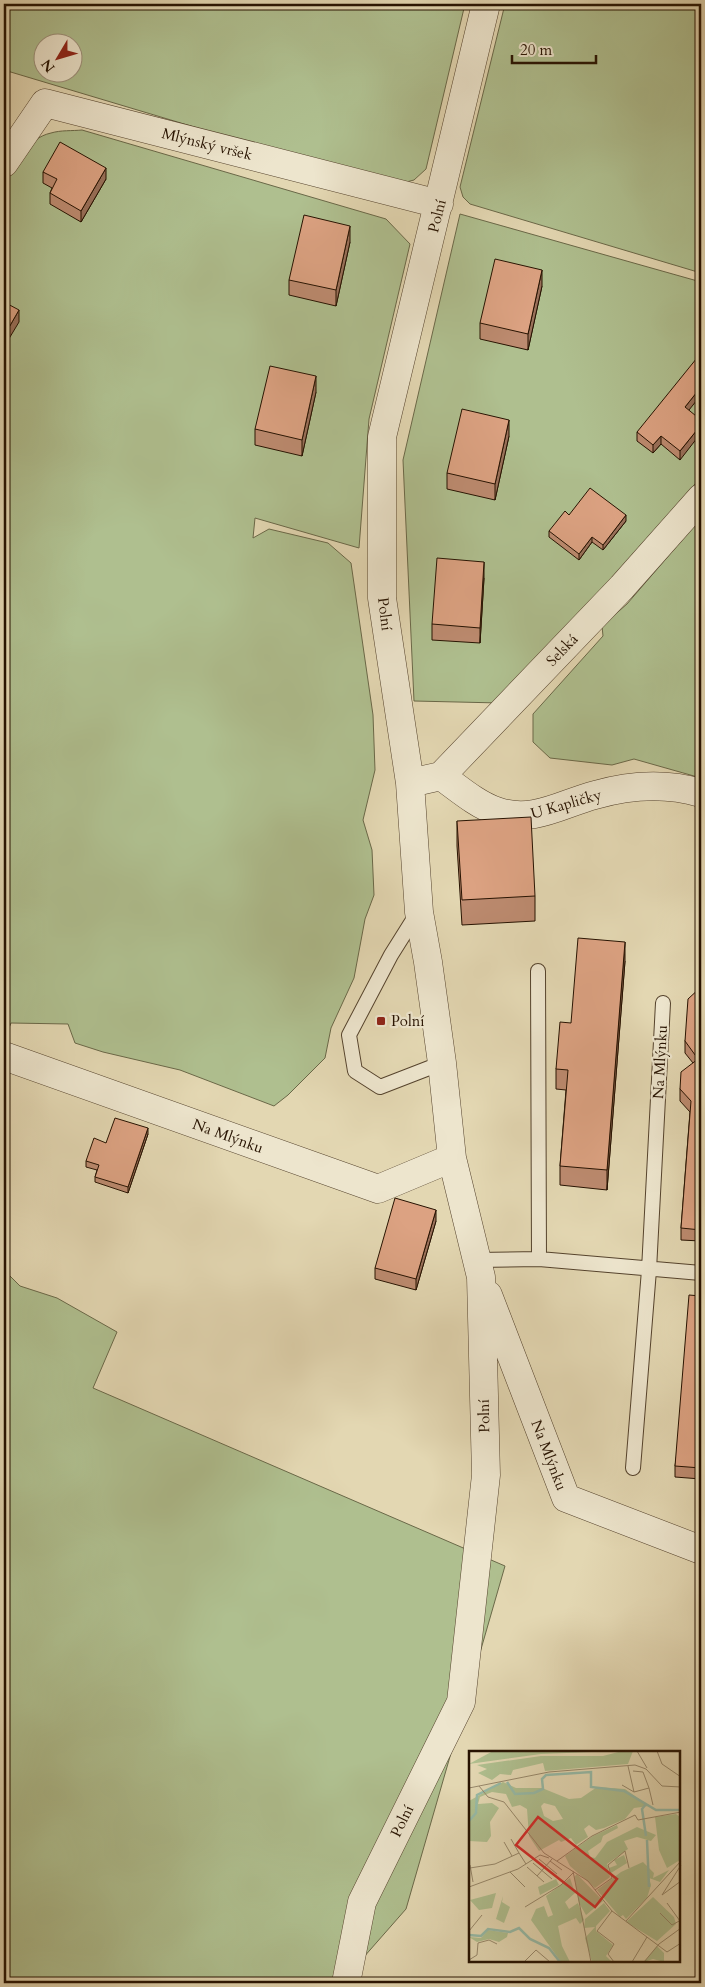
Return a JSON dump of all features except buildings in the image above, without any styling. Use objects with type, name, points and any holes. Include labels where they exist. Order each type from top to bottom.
[{"type":"street","name":"Polní","points":[[346,1983],[362,1902],[461,1702],[486,1475],[479,1268],[452,1158],[442,1063],[419,912],[410,784],[382,598],[382,437],[440,204],[486,4]]},
{"type":"street","name":"Mlýnský vršek","points":[[4,163],[45,103],[440,204]]},
{"type":"street","name":"Selská","points":[[441,776],[622,587],[701,498]]},
{"type":"street","points":[[410,784],[441,776]]},
{"type":"street","name":"U Kapličky","points":[[441,776],[495,811],[522,816],[550,812],[594,795],[621,789],[650,786],[686,788],[701,792]]},
{"type":"street","name":"Na Mlýnku","points":[[4,1056],[378,1188],[452,1158]]},
{"type":"street","name":"Na Mlýnku","points":[[479,1268],[566,1498],[701,1550]]},
{"type":"lane","points":[[419,912],[391,955],[349,1035],[356,1071],[380,1087],[442,1063]]},
{"type":"lane","points":[[538,971],[539,1260]]},
{"type":"lane","name":"Na Mlýnku","points":[[633,1468],[649,1270],[663,1003]]},
{"type":"lane","points":[[479,1268],[539,1260],[701,1273]]},
{"type":"green space","points":[[4,4],[465,4],[426,169],[414,180],[391,186],[44,82],[82,82],[82,32],[32,32],[32,78],[4,70]]},
{"type":"green space","points":[[505,4],[701,4],[701,273],[470,204],[463,197],[460,187]]},
{"type":"green space","points":[[82,130],[386,219],[410,244],[369,419],[359,548],[255,518],[253,538],[269,529],[328,543],[351,563],[373,715],[375,770],[363,820],[372,850],[374,895],[365,919],[354,978],[331,1028],[325,1058],[288,1095],[274,1106],[180,1070],[103,1052],[75,1043],[68,1024],[11,1023],[4,1040],[4,182],[17,159],[35,140],[55,132]]},
{"type":"green space","points":[[460,214],[701,282],[701,477],[608,586],[500,703],[414,701],[403,460]]},
{"type":"green space","points":[[701,518],[701,778],[634,759],[612,765],[550,758],[533,742],[533,714],[603,636],[602,626],[627,604]]},
{"type":"green space","points":[[4,1270],[20,1286],[57,1298],[117,1332],[93,1388],[505,1566],[406,1909],[341,1983],[4,1983]]},
{"type":"place","name":"Polní","points":[[381,1021]]}]
